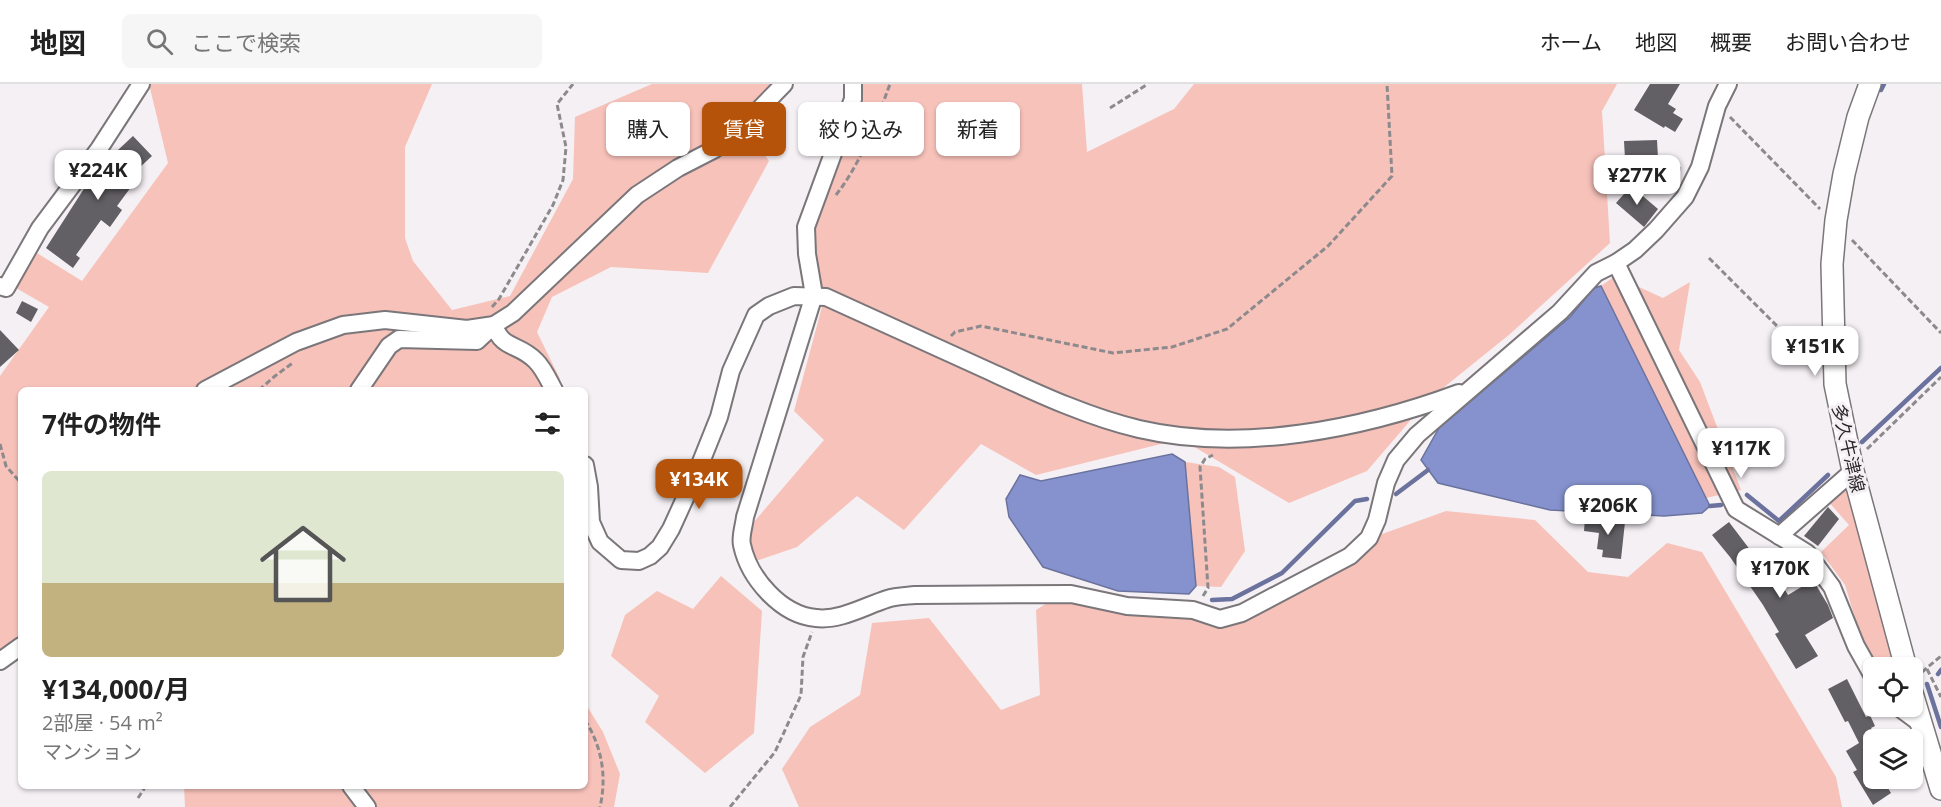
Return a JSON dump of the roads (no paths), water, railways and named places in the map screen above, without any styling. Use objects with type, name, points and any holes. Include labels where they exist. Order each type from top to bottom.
[{"type":"main road","name":"多久牛津線","points":[[1870,84],[1858,117],[1836,220],[1832,264],[1835,384],[1853,471],[1909,657]]},
{"type":"main road","points":[[1918,717],[1941,789]]},
{"type":"street","points":[[0,286],[6,288],[40,228],[99,148],[141,84]]},
{"type":"street","points":[[361,387],[389,346],[399,339],[477,341],[494,325],[513,313],[638,195],[678,168],[715,149],[739,130],[784,84]]},
{"type":"street","points":[[853,84],[853,99],[806,227],[807,254],[814,295],[745,518],[741,542],[749,567],[763,588],[792,611],[816,619],[841,616],[890,598],[915,595],[1071,594],[1127,606],[1193,610],[1220,619],[1242,613],[1350,556],[1369,538],[1377,520],[1386,483],[1396,460],[1417,435],[1560,312],[1596,273],[1635,250],[1656,230],[1685,196],[1700,167],[1717,106],[1728,84]]},
{"type":"street","points":[[1616,263],[1737,508],[1807,554],[1832,587],[1863,658]]},
{"type":"street","points":[[588,482],[591,522],[600,542],[621,560],[639,561],[650,556],[660,547],[671,529],[697,472],[718,417],[731,371],[756,315],[794,296],[826,297],[1095,416],[1139,429],[1179,436],[1233,440],[1281,437],[1405,412],[1471,388]]},
{"type":"street","points":[[211,387],[296,342],[343,325],[385,320],[467,329],[494,325]]},
{"type":"street","points":[[494,325],[498,337],[505,343],[522,349],[537,362],[552,387]]},
{"type":"street","points":[[1779,536],[1853,471]]},
{"type":"street","points":[[0,661],[18,648]]},
{"type":"street","points":[[1912,717],[1920,723]]},
{"type":"street","points":[[353,789],[367,807]]},
{"type":"water","points":[[1601,286],[1710,506],[1702,513],[1664,516],[1550,510],[1438,483],[1421,460],[1439,428],[1570,317],[1594,288]]},
{"type":"water","points":[[1172,454],[1185,462],[1196,586],[1189,594],[1118,591],[1043,567],[1009,517],[1006,499],[1020,475],[1041,481]]},
{"type":"waterway","points":[[1881,90],[1884,84]]},
{"type":"waterway","points":[[1862,442],[1941,368]]},
{"type":"waterway","points":[[1396,494],[1428,470]]},
{"type":"waterway","points":[[1747,495],[1779,521],[1828,475]]},
{"type":"waterway","points":[[1212,600],[1232,599],[1282,573],[1355,501],[1367,499]]},
{"type":"waterway","points":[[1710,506],[1721,505]]},
{"type":"waterway","points":[[1938,674],[1941,670]]},
{"type":"waterway","points":[[1927,684],[1941,727]]}]
